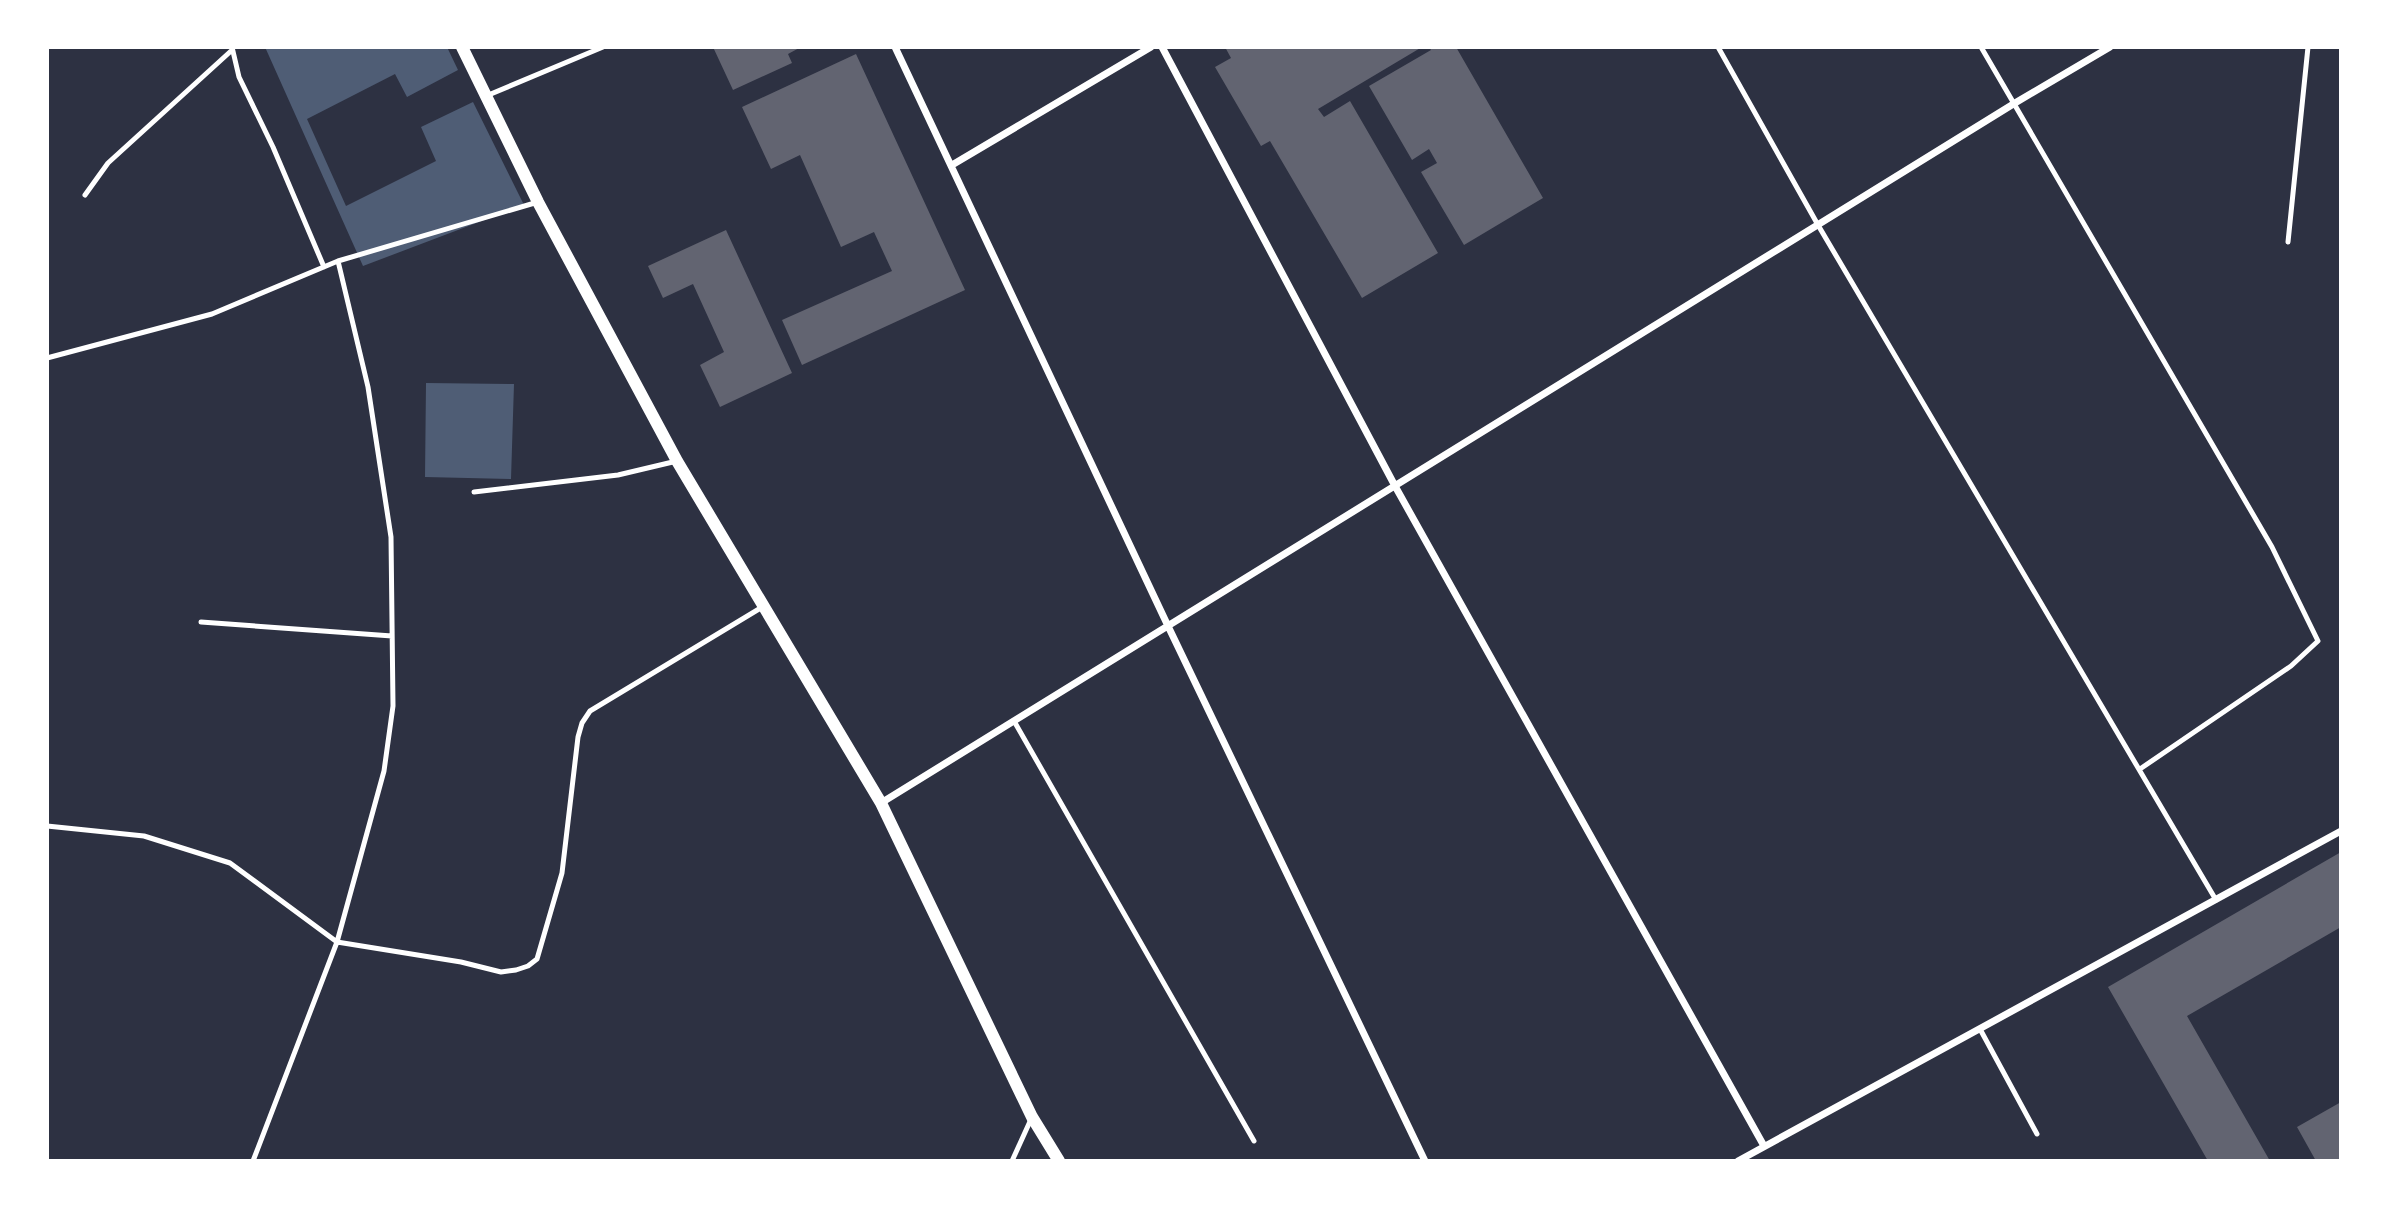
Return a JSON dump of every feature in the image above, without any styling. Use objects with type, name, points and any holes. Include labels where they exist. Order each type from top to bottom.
[{"type":"street","points":[[461,47],[538,202],[677,461],[881,803],[1032,1117],[1059,1161]]},
{"type":"street","points":[[895,47],[1168,626],[1425,1161]]},
{"type":"street","points":[[952,165],[1152,47]]},
{"type":"street","points":[[1161,47],[1395,486],[1764,1146]]},
{"type":"street","points":[[881,803],[2110,47]]},
{"type":"street","points":[[1738,1161],[2341,831]]},
{"type":"lane","points":[[486,96],[603,47]]},
{"type":"lane","points":[[1718,47],[1818,225],[2216,900]]},
{"type":"lane","points":[[1981,47],[2272,547],[2318,641],[2291,666],[2140,769]]},
{"type":"lane","points":[[2288,242],[2308,47]]},
{"type":"lane","points":[[85,195],[108,163],[232,49],[239,77],[273,147],[324,267]]},
{"type":"lane","points":[[47,358],[212,314],[338,261],[538,202]]},
{"type":"lane","points":[[253,1161],[337,942],[384,771],[393,706],[391,537],[368,387],[338,261]]},
{"type":"lane","points":[[474,492],[618,475],[677,461]]},
{"type":"lane","points":[[47,826],[144,836],[230,863],[337,942],[461,962],[501,972],[516,970],[537,959],[562,873],[578,737],[582,723],[590,711],[764,606]]},
{"type":"lane","points":[[201,622],[392,636]]},
{"type":"lane","points":[[1014,721],[1254,1141]]},
{"type":"lane","points":[[1980,1029],[2037,1134]]},
{"type":"lane","points":[[1012,1161],[1032,1117]]},
{"type":"water","points":[[265,47],[447,47],[458,70],[407,97],[395,74],[307,119],[346,206],[436,161],[421,127],[473,102],[524,205],[363,266]]},
{"type":"water","points":[[426,383],[514,384],[511,479],[425,477]]},
{"type":"building","points":[[713,47],[801,47],[788,54],[792,63],[733,90]]},
{"type":"building","points":[[1225,47],[1422,47],[1318,109],[1324,117],[1350,101],[1438,253],[1362,298],[1270,141],[1261,146],[1215,67],[1231,58]]},
{"type":"building","points":[[1429,47],[1456,47],[1543,198],[1464,245],[1421,172],[1437,163],[1429,149],[1412,160],[1369,86],[1431,50]]},
{"type":"building","points":[[856,54],[965,290],[802,365],[782,320],[892,271],[874,232],[841,247],[800,155],[771,169],[742,107]]},
{"type":"building","points":[[726,230],[792,373],[720,407],[700,365],[724,352],[693,284],[663,298],[648,266]]},
{"type":"building","points":[[2341,852],[2341,927],[2187,1016],[2270,1161],[2208,1161],[2108,987]]},
{"type":"building","points":[[2341,1102],[2341,1161],[2316,1161],[2297,1127]]}]
